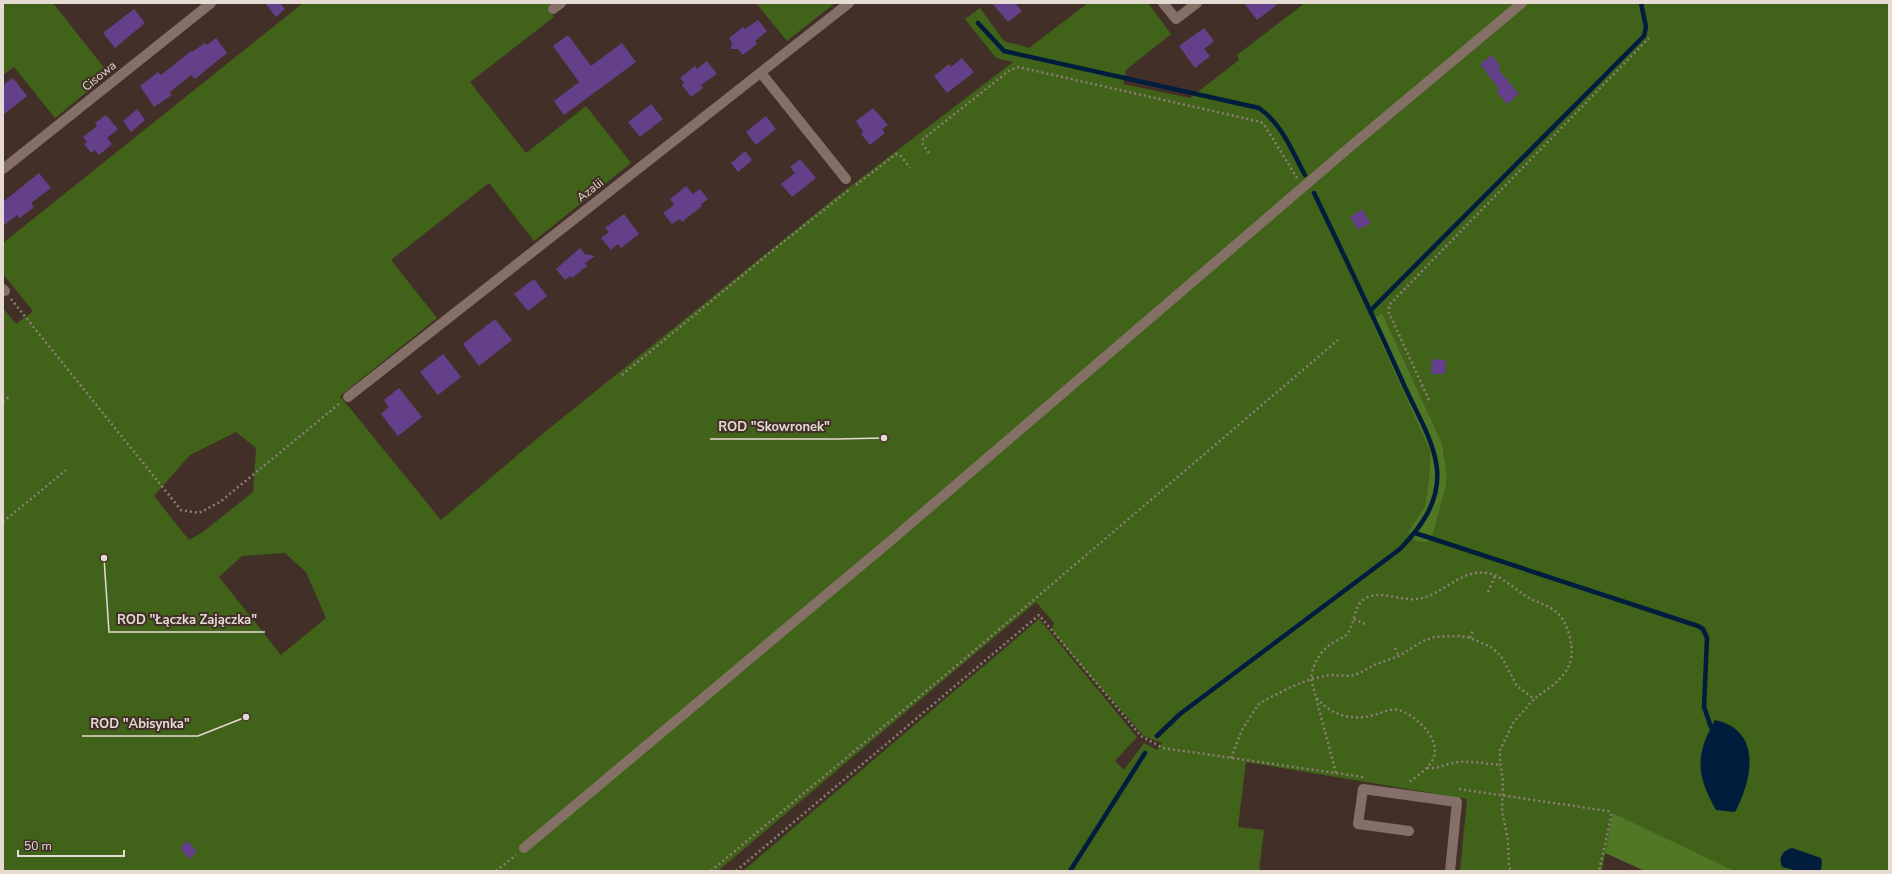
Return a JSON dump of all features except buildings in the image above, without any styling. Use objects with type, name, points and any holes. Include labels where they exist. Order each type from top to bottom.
[{"type":"street","name":"Cisowa","points":[[3,169],[211,3]]},
{"type":"street","name":"Azalii","points":[[348,397],[849,3]]},
{"type":"street","points":[[1163,3],[1176,19],[1197,3]]},
{"type":"street","points":[[524,848],[888,543],[1303,189],[1351,146],[1522,3]]},
{"type":"street","points":[[760,73],[846,179]]},
{"type":"street","points":[[1409,831],[1358,824],[1363,789],[1457,802],[1450,871]]},
{"type":"path","points":[[1429,400],[1389,313],[1389,305],[1649,38]]},
{"type":"path","points":[[929,153],[922,143],[922,139],[1010,70],[1018,67],[1261,122],[1266,126],[1303,189]]},
{"type":"path","points":[[622,375],[766,256],[896,154],[901,156],[910,168]]},
{"type":"path","points":[[4,290],[181,510],[199,513],[220,502],[348,397]]},
{"type":"path","points":[[711,871],[981,645],[1338,340]]},
{"type":"path","points":[[3,402],[9,397]]},
{"type":"path","points":[[3,522],[66,470]]},
{"type":"path","points":[[1336,773],[1311,679],[1320,655],[1331,644],[1344,637],[1349,632],[1360,605],[1365,598],[1376,595],[1418,599],[1432,594],[1457,578],[1475,573],[1488,573],[1495,576],[1526,597],[1557,612],[1563,619],[1573,648],[1572,659],[1568,669],[1556,683],[1534,699],[1513,723],[1500,750],[1503,781],[1502,811],[1508,840],[1511,871]]},
{"type":"path","points":[[1488,592],[1495,576]]},
{"type":"path","points":[[736,871],[1039,615],[1141,736],[1163,748],[1365,777]]},
{"type":"path","points":[[1354,619],[1365,624]]},
{"type":"path","points":[[1470,638],[1473,630]]},
{"type":"path","points":[[1231,758],[1242,730],[1260,704],[1290,687],[1311,679],[1330,675],[1350,676],[1360,673],[1374,665],[1399,656],[1423,641],[1434,637],[1458,636],[1470,638],[1491,647],[1501,656],[1517,686],[1534,699]]},
{"type":"path","points":[[1395,648],[1399,656]]},
{"type":"path","points":[[1316,698],[1325,707],[1345,717],[1360,718],[1397,709],[1408,714],[1420,724],[1431,738],[1435,749],[1434,758],[1427,768],[1408,783]]},
{"type":"path","points":[[1427,768],[1433,769],[1447,763],[1459,762],[1501,765]]},
{"type":"path","points":[[1401,782],[1416,784]]},
{"type":"path","points":[[1456,789],[1608,811],[1611,813],[1598,871]]},
{"type":"path","points":[[496,871],[524,848]]},
{"type":"green space","points":[[3,3],[53,3],[109,74],[55,118],[14,67],[3,75]]},
{"type":"green space","points":[[303,3],[552,3],[547,8],[554,17],[470,82],[526,153],[586,106],[631,163],[534,241],[489,183],[391,260],[437,318],[340,396],[441,520],[545,432],[835,198],[1013,62],[996,58],[965,19],[980,8],[1004,41],[1029,48],[1088,3],[1148,3],[1171,34],[1126,70],[1123,84],[1190,98],[1239,60],[1237,55],[1305,3],[1889,3],[1889,871],[1735,871],[1613,813],[1602,871],[1460,871],[1467,799],[1246,762],[1238,827],[1264,830],[1259,871],[743,871],[1039,619],[1137,737],[1115,761],[1124,770],[1144,743],[1157,750],[1162,743],[1144,736],[1079,664],[1054,633],[1052,630],[1054,623],[1036,602],[718,871],[3,871],[3,308],[16,324],[33,311],[3,274],[3,243]],"holes":[[[1382,313],[1442,443],[1447,475],[1433,533],[1408,532],[1425,506],[1429,478],[1430,451],[1372,320]],[[236,432],[256,448],[253,492],[203,532],[189,540],[154,496],[190,455]],[[285,553],[306,572],[326,618],[281,655],[219,577],[242,556]]]},
{"type":"green space","points":[[756,3],[835,3],[787,41]]},
{"type":"green space","points":[[1382,313],[1442,443],[1447,475],[1446,485],[1433,533],[1427,542],[1416,541],[1408,532],[1425,506],[1429,478],[1430,451],[1371,320]]},
{"type":"green space","points":[[1613,813],[1735,871],[1645,871],[1605,853]]},
{"type":"water","points":[[1715,720],[1730,725],[1740,734],[1747,745],[1749,771],[1746,785],[1735,812],[1716,810],[1709,798],[1702,775],[1700,765],[1701,755],[1708,732]]},
{"type":"water","points":[[1792,848],[1821,858],[1821,871],[1798,871],[1782,867],[1782,854],[1786,850]]},
{"type":"waterway","points":[[1371,310],[1644,36],[1646,27],[1641,3]]},
{"type":"waterway","points":[[978,23],[1004,51],[1259,108],[1267,114],[1280,130],[1291,147],[1305,175]]},
{"type":"waterway","points":[[1157,736],[1180,714],[1400,549],[1422,523],[1432,503],[1437,481],[1437,469],[1432,447],[1424,426],[1314,193]]},
{"type":"waterway","points":[[1415,533],[1698,626],[1703,629],[1707,638],[1704,707],[1711,727]]},
{"type":"waterway","points":[[1070,871],[1145,753]]},
{"type":"place","name":"ROD \"Skowronek\"","points":[[884,438]]},
{"type":"place","name":"ROD \"Łączka Zajączka\"","points":[[104,558]]},
{"type":"place","name":"ROD \"Abisynka\"","points":[[246,717]]}]
